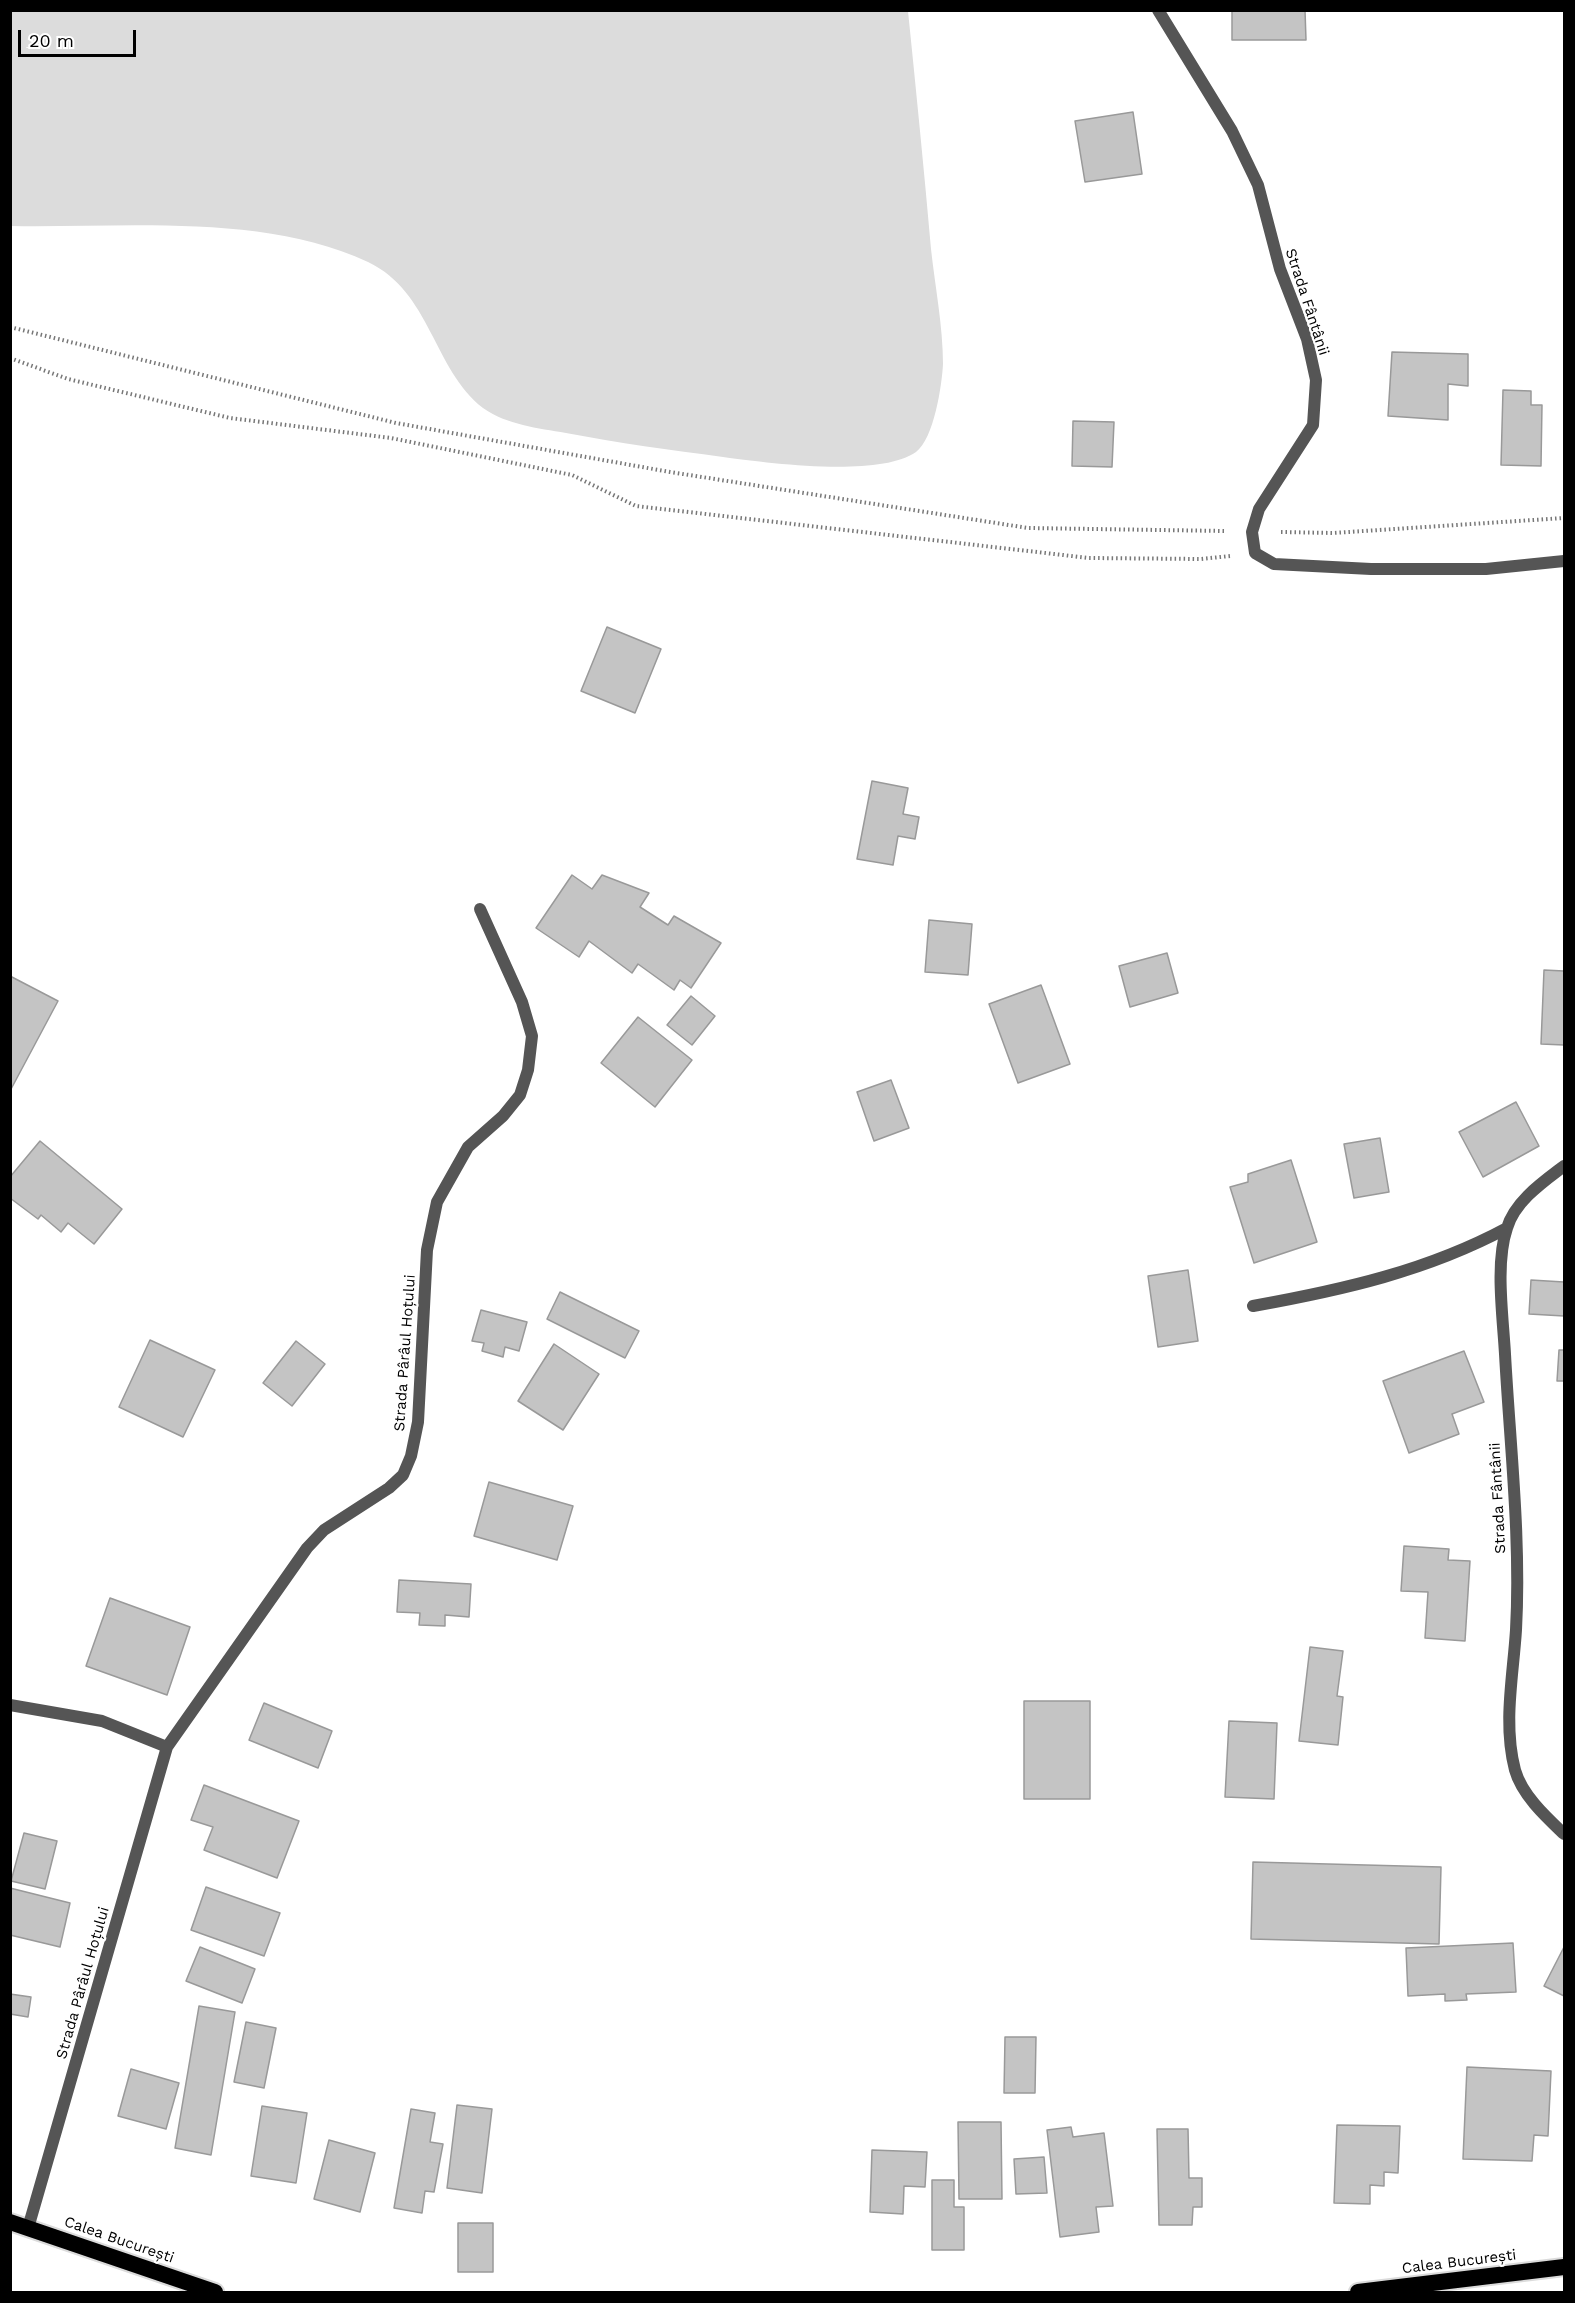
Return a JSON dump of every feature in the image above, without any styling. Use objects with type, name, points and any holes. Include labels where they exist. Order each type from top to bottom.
[{"type":"highway","name":"Calea București","points":[[10,2222],[215,2292]]},
{"type":"highway","name":"Calea București","points":[[1358,2292],[1564,2267]]},
{"type":"street","name":"Strada Fântânii","points":[[1158,10],[1244,152],[1258,185],[1280,269],[1306,339],[1316,380],[1313,425],[1259,509],[1252,532],[1255,553]]},
{"type":"street","points":[[1255,553],[1274,564],[1371,569],[1486,569],[1564,561]]},
{"type":"street","name":"Strada Pârâul Hoțului","points":[[28,2228],[167,1747],[307,1548],[324,1530],[389,1488],[403,1475],[411,1456],[418,1422],[427,1250],[437,1202],[468,1147],[503,1116],[520,1095],[528,1070],[532,1036],[522,1002],[480,909]]},
{"type":"street","name":"Strada Fântânii","points":[[1564,1166],[1518,1206],[1507,1227],[1502,1284],[1516,1542],[1516,1629],[1509,1739],[1516,1773],[1528,1796],[1564,1834]]},
{"type":"street","points":[[1252,1306],[1331,1292],[1401,1273],[1468,1248],[1507,1227]]},
{"type":"street","points":[[10,1706],[102,1721],[167,1747]]},
{"type":"path","points":[[10,327],[396,423],[670,472],[1028,528],[1333,533],[1564,518]]},
{"type":"path","points":[[10,358],[68,379],[230,418],[391,438],[572,475],[636,506],[1089,558],[1201,559],[1255,553]]},
{"type":"shaded area","points":[[11,10],[908,11],[943,350],[939,398],[928,436],[916,452],[899,460],[851,467],[794,465],[684,452],[523,425],[492,414],[466,392],[419,311],[406,292],[389,275],[368,262],[327,246],[284,236],[192,226],[11,226]]},
{"type":"building","points":[[1232,10],[1305,10],[1306,40],[1232,40]]},
{"type":"building","points":[[1133,112],[1142,174],[1085,182],[1075,121]]},
{"type":"building","points":[[1392,352],[1468,354],[1468,386],[1448,384],[1448,420],[1388,416]]},
{"type":"building","points":[[1503,390],[1531,391],[1531,405],[1542,405],[1541,466],[1501,465]]},
{"type":"building","points":[[1073,421],[1114,422],[1112,467],[1072,466]]},
{"type":"building","points":[[607,627],[661,649],[635,713],[581,691]]},
{"type":"building","points":[[872,781],[908,788],[903,814],[919,817],[915,839],[898,836],[893,865],[857,859]]},
{"type":"building","points":[[572,875],[592,889],[602,875],[649,893],[640,907],[668,925],[674,916],[721,943],[691,988],[680,980],[674,990],[638,964],[632,973],[589,941],[579,957],[536,928]]},
{"type":"building","points":[[929,920],[972,924],[968,975],[925,972]]},
{"type":"building","points":[[1167,953],[1178,993],[1130,1007],[1119,966]]},
{"type":"building","points":[[1544,970],[1564,971],[1564,1045],[1541,1044]]},
{"type":"building","points":[[10,976],[58,1001],[10,1091]]},
{"type":"building","points":[[1041,985],[1070,1064],[1018,1083],[989,1004]]},
{"type":"building","points":[[691,996],[715,1016],[692,1045],[667,1025]]},
{"type":"building","points":[[638,1017],[692,1060],[655,1107],[601,1063]]},
{"type":"building","points":[[891,1080],[909,1128],[874,1141],[857,1092]]},
{"type":"building","points":[[1516,1102],[1539,1146],[1483,1177],[1459,1132]]},
{"type":"building","points":[[1380,1138],[1389,1192],[1354,1198],[1344,1144]]},
{"type":"building","points":[[40,1141],[122,1209],[94,1244],[68,1223],[61,1232],[41,1215],[38,1219],[10,1198],[10,1177]]},
{"type":"building","points":[[1291,1160],[1317,1242],[1254,1263],[1230,1187],[1248,1182],[1248,1174]]},
{"type":"building","points":[[1188,1270],[1198,1341],[1158,1347],[1148,1276]]},
{"type":"building","points":[[1531,1280],[1564,1282],[1564,1316],[1529,1314]]},
{"type":"building","points":[[560,1292],[639,1331],[625,1358],[547,1319]]},
{"type":"building","points":[[481,1310],[527,1322],[519,1351],[505,1347],[503,1357],[482,1351],[484,1343],[472,1341]]},
{"type":"building","points":[[150,1340],[215,1370],[183,1437],[119,1407]]},
{"type":"building","points":[[296,1341],[325,1364],[292,1406],[263,1383]]},
{"type":"building","points":[[554,1344],[599,1374],[563,1430],[518,1401]]},
{"type":"building","points":[[1559,1350],[1564,1350],[1564,1381],[1557,1381]]},
{"type":"building","points":[[1464,1351],[1484,1402],[1452,1414],[1459,1434],[1409,1453],[1383,1381]]},
{"type":"building","points":[[489,1482],[573,1506],[557,1560],[474,1536]]},
{"type":"building","points":[[1404,1546],[1449,1549],[1448,1560],[1470,1561],[1465,1641],[1425,1638],[1428,1592],[1401,1591]]},
{"type":"building","points":[[399,1580],[471,1584],[469,1617],[445,1615],[445,1626],[419,1625],[420,1613],[397,1612]]},
{"type":"building","points":[[110,1598],[190,1627],[167,1695],[86,1666]]},
{"type":"building","points":[[1310,1647],[1343,1651],[1337,1696],[1343,1697],[1338,1745],[1299,1741]]},
{"type":"building","points":[[1024,1701],[1090,1701],[1090,1799],[1024,1799]]},
{"type":"building","points":[[264,1703],[332,1731],[318,1768],[249,1740]]},
{"type":"building","points":[[1229,1721],[1277,1723],[1274,1799],[1225,1797]]},
{"type":"building","points":[[204,1785],[299,1821],[277,1878],[204,1850],[213,1827],[191,1820]]},
{"type":"building","points":[[24,1833],[57,1841],[45,1889],[11,1881]]},
{"type":"building","points":[[1253,1862],[1441,1867],[1439,1944],[1251,1939]]},
{"type":"building","points":[[206,1887],[280,1913],[264,1956],[191,1930]]},
{"type":"building","points":[[10,1888],[70,1903],[60,1947],[10,1935]]},
{"type":"building","points":[[1513,1943],[1516,1992],[1466,1994],[1467,2000],[1445,2001],[1445,1994],[1408,1996],[1406,1948]]},
{"type":"building","points":[[200,1947],[255,1969],[242,2003],[186,1981]]},
{"type":"building","points":[[1564,1947],[1564,1996],[1544,1986]]},
{"type":"building","points":[[10,1994],[31,1997],[28,2017],[10,2014]]},
{"type":"building","points":[[199,2006],[235,2012],[211,2155],[175,2148]]},
{"type":"building","points":[[246,2022],[276,2028],[264,2088],[234,2082]]},
{"type":"building","points":[[1005,2037],[1036,2037],[1035,2093],[1004,2093]]},
{"type":"building","points":[[1467,2067],[1551,2071],[1548,2136],[1534,2135],[1532,2161],[1463,2159]]},
{"type":"building","points":[[131,2069],[179,2083],[166,2129],[118,2116]]},
{"type":"building","points":[[457,2105],[492,2109],[482,2193],[447,2188]]},
{"type":"building","points":[[262,2106],[307,2113],[296,2183],[251,2176]]},
{"type":"building","points":[[411,2109],[435,2113],[430,2142],[443,2144],[434,2192],[425,2191],[422,2213],[394,2208]]},
{"type":"building","points":[[958,2122],[1001,2122],[1002,2199],[959,2199]]},
{"type":"building","points":[[1337,2125],[1400,2126],[1398,2173],[1384,2172],[1384,2186],[1370,2185],[1370,2204],[1334,2203]]},
{"type":"building","points":[[1071,2127],[1073,2137],[1104,2133],[1113,2206],[1096,2207],[1099,2232],[1060,2237],[1047,2130]]},
{"type":"building","points":[[1157,2129],[1188,2129],[1189,2178],[1202,2178],[1202,2207],[1193,2207],[1192,2225],[1159,2225]]},
{"type":"building","points":[[329,2140],[375,2153],[360,2212],[314,2199]]},
{"type":"building","points":[[872,2150],[927,2152],[925,2187],[904,2186],[903,2214],[870,2212]]},
{"type":"building","points":[[1044,2157],[1047,2193],[1016,2194],[1014,2159]]},
{"type":"building","points":[[932,2180],[954,2180],[954,2207],[964,2207],[964,2250],[932,2250]]},
{"type":"building","points":[[458,2223],[493,2223],[493,2272],[458,2272]]}]
